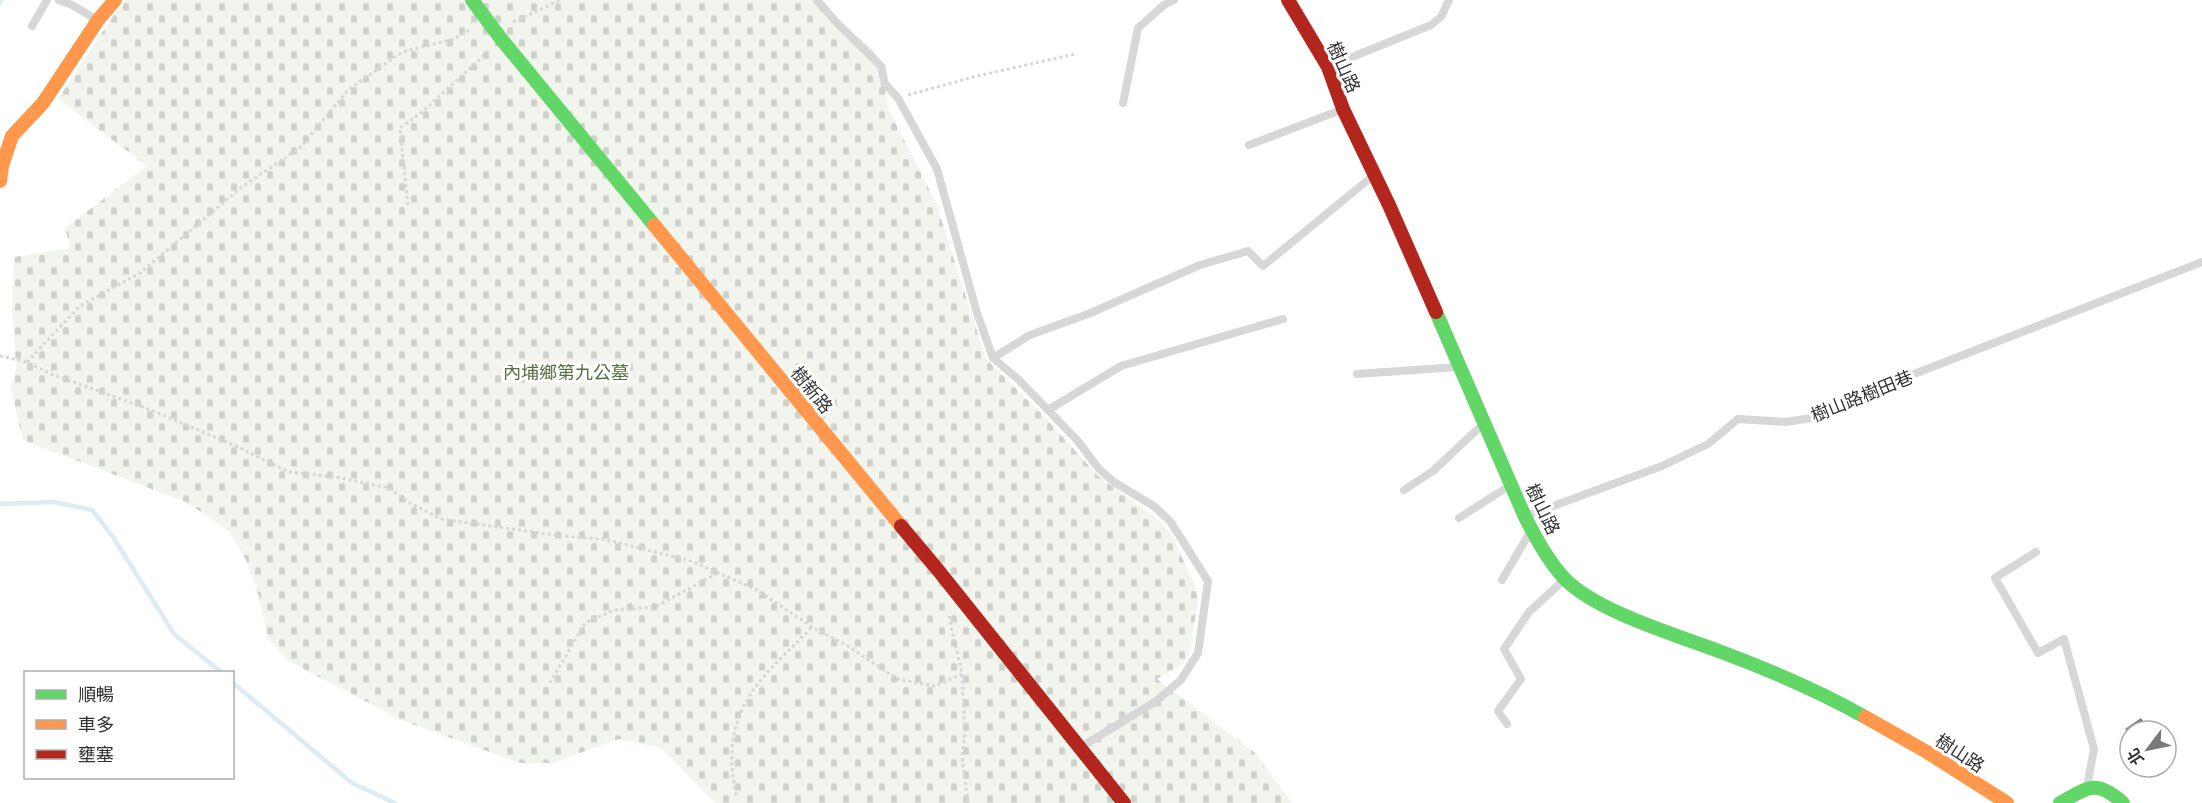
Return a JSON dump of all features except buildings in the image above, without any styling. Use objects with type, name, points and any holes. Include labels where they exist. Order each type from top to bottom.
[{"type":"street","points":[[0,181],[2,166],[12,136],[43,103],[98,20],[115,0]]},
{"type":"street","name":"樹新路","points":[[472,0],[502,40],[755,346],[878,500],[938,570],[1124,803]]},
{"type":"street","name":"樹山路","points":[[1288,0],[1328,67],[1343,109],[1375,174],[1528,523],[1540,545],[1565,579],[1594,600],[1648,625],[1727,654],[1835,700],[1927,752],[2007,803]]},
{"type":"street","points":[[2060,803],[2087,788],[2108,790],[2123,803]]},
{"type":"lane","points":[[32,26],[47,0]]},
{"type":"lane","points":[[59,0],[98,20]]},
{"type":"lane","points":[[817,0],[881,66],[885,84],[898,98],[937,169],[977,314],[993,358],[1019,380],[1077,440],[1099,469],[1114,482],[1155,507],[1170,521],[1208,581],[1198,653],[1181,680],[1155,702],[1079,748]]},
{"type":"lane","points":[[1123,103],[1138,28],[1164,5],[1174,0]]},
{"type":"lane","points":[[1328,67],[1431,25],[1441,17],[1449,0]]},
{"type":"lane","points":[[1249,145],[1343,109]]},
{"type":"lane","points":[[993,358],[1030,335],[1088,314],[1200,265],[1248,251],[1263,266],[1375,174]]},
{"type":"lane","name":"樹山路樹田巷","points":[[1528,523],[1708,444],[1738,419],[1786,422],[1812,418],[1878,388],[2202,262]]},
{"type":"lane","points":[[1048,410],[1121,366],[1283,319]]},
{"type":"lane","points":[[1357,374],[1460,367]]},
{"type":"lane","points":[[1404,490],[1433,471],[1484,423]]},
{"type":"lane","points":[[1459,518],[1511,484]]},
{"type":"lane","points":[[1502,580],[1528,523]]},
{"type":"lane","points":[[2036,552],[1995,578],[2038,652],[2064,639],[2094,749],[2087,788]]},
{"type":"lane","points":[[1508,724],[1498,711],[1521,679],[1504,649],[1529,612],[1565,579]]},
{"type":"path","points":[[513,23],[560,0]]},
{"type":"path","points":[[27,362],[80,306],[140,273],[242,187],[301,147],[348,90],[402,52],[453,39],[487,20]]},
{"type":"path","points":[[408,205],[400,128],[422,112],[463,72],[502,40]]},
{"type":"path","points":[[898,98],[973,77],[1075,54]]},
{"type":"path","points":[[0,356],[27,362],[51,374],[146,408],[289,472],[336,477],[389,488],[408,502],[441,519],[561,536],[603,539],[691,561],[756,590],[897,679],[935,686],[962,674]]},
{"type":"path","points":[[550,683],[585,623],[614,610],[656,608],[718,573]]},
{"type":"path","points":[[949,616],[962,674],[965,732],[962,757],[968,803]]},
{"type":"path","points":[[736,795],[732,753],[739,717],[746,698],[769,670],[812,627]]},
{"type":"green space","name":"內埔鄉第九公墓","points":[[126,0],[815,0],[874,50],[881,63],[888,108],[936,203],[986,359],[1043,415],[1097,475],[1160,521],[1172,535],[1195,586],[1198,601],[1188,660],[1157,679],[1255,753],[1292,803],[715,803],[661,748],[619,739],[552,763],[520,763],[401,720],[287,660],[268,638],[259,597],[247,562],[230,532],[186,502],[23,440],[11,389],[16,368],[12,306],[14,257],[71,248],[65,228],[147,166],[58,99]]},
{"type":"waterway","points":[[0,504],[54,502],[92,510],[113,537],[174,634],[220,671]]},
{"type":"waterway","points":[[234,684],[352,783],[395,803]]},
{"type":"traffic: fast","points":[[472,0],[502,40],[654,225]]},
{"type":"traffic: fast","points":[[1436,312],[1525,517],[1548,557],[1564,578],[1596,602],[1617,612],[1778,675],[1865,717]]},
{"type":"traffic: fast","points":[[2060,803],[2092,788],[2106,791],[2123,803]]},
{"type":"traffic: slow","points":[[0,181],[2,166],[12,136],[43,103],[98,20],[115,0]]},
{"type":"traffic: slow","points":[[654,225],[901,526]]},
{"type":"traffic: slow","points":[[1865,717],[1927,752],[2007,803]]},
{"type":"traffic: jam","points":[[1288,0],[1328,67],[1343,109],[1389,205],[1436,312]]},
{"type":"traffic: jam","points":[[901,526],[1124,803]]}]
